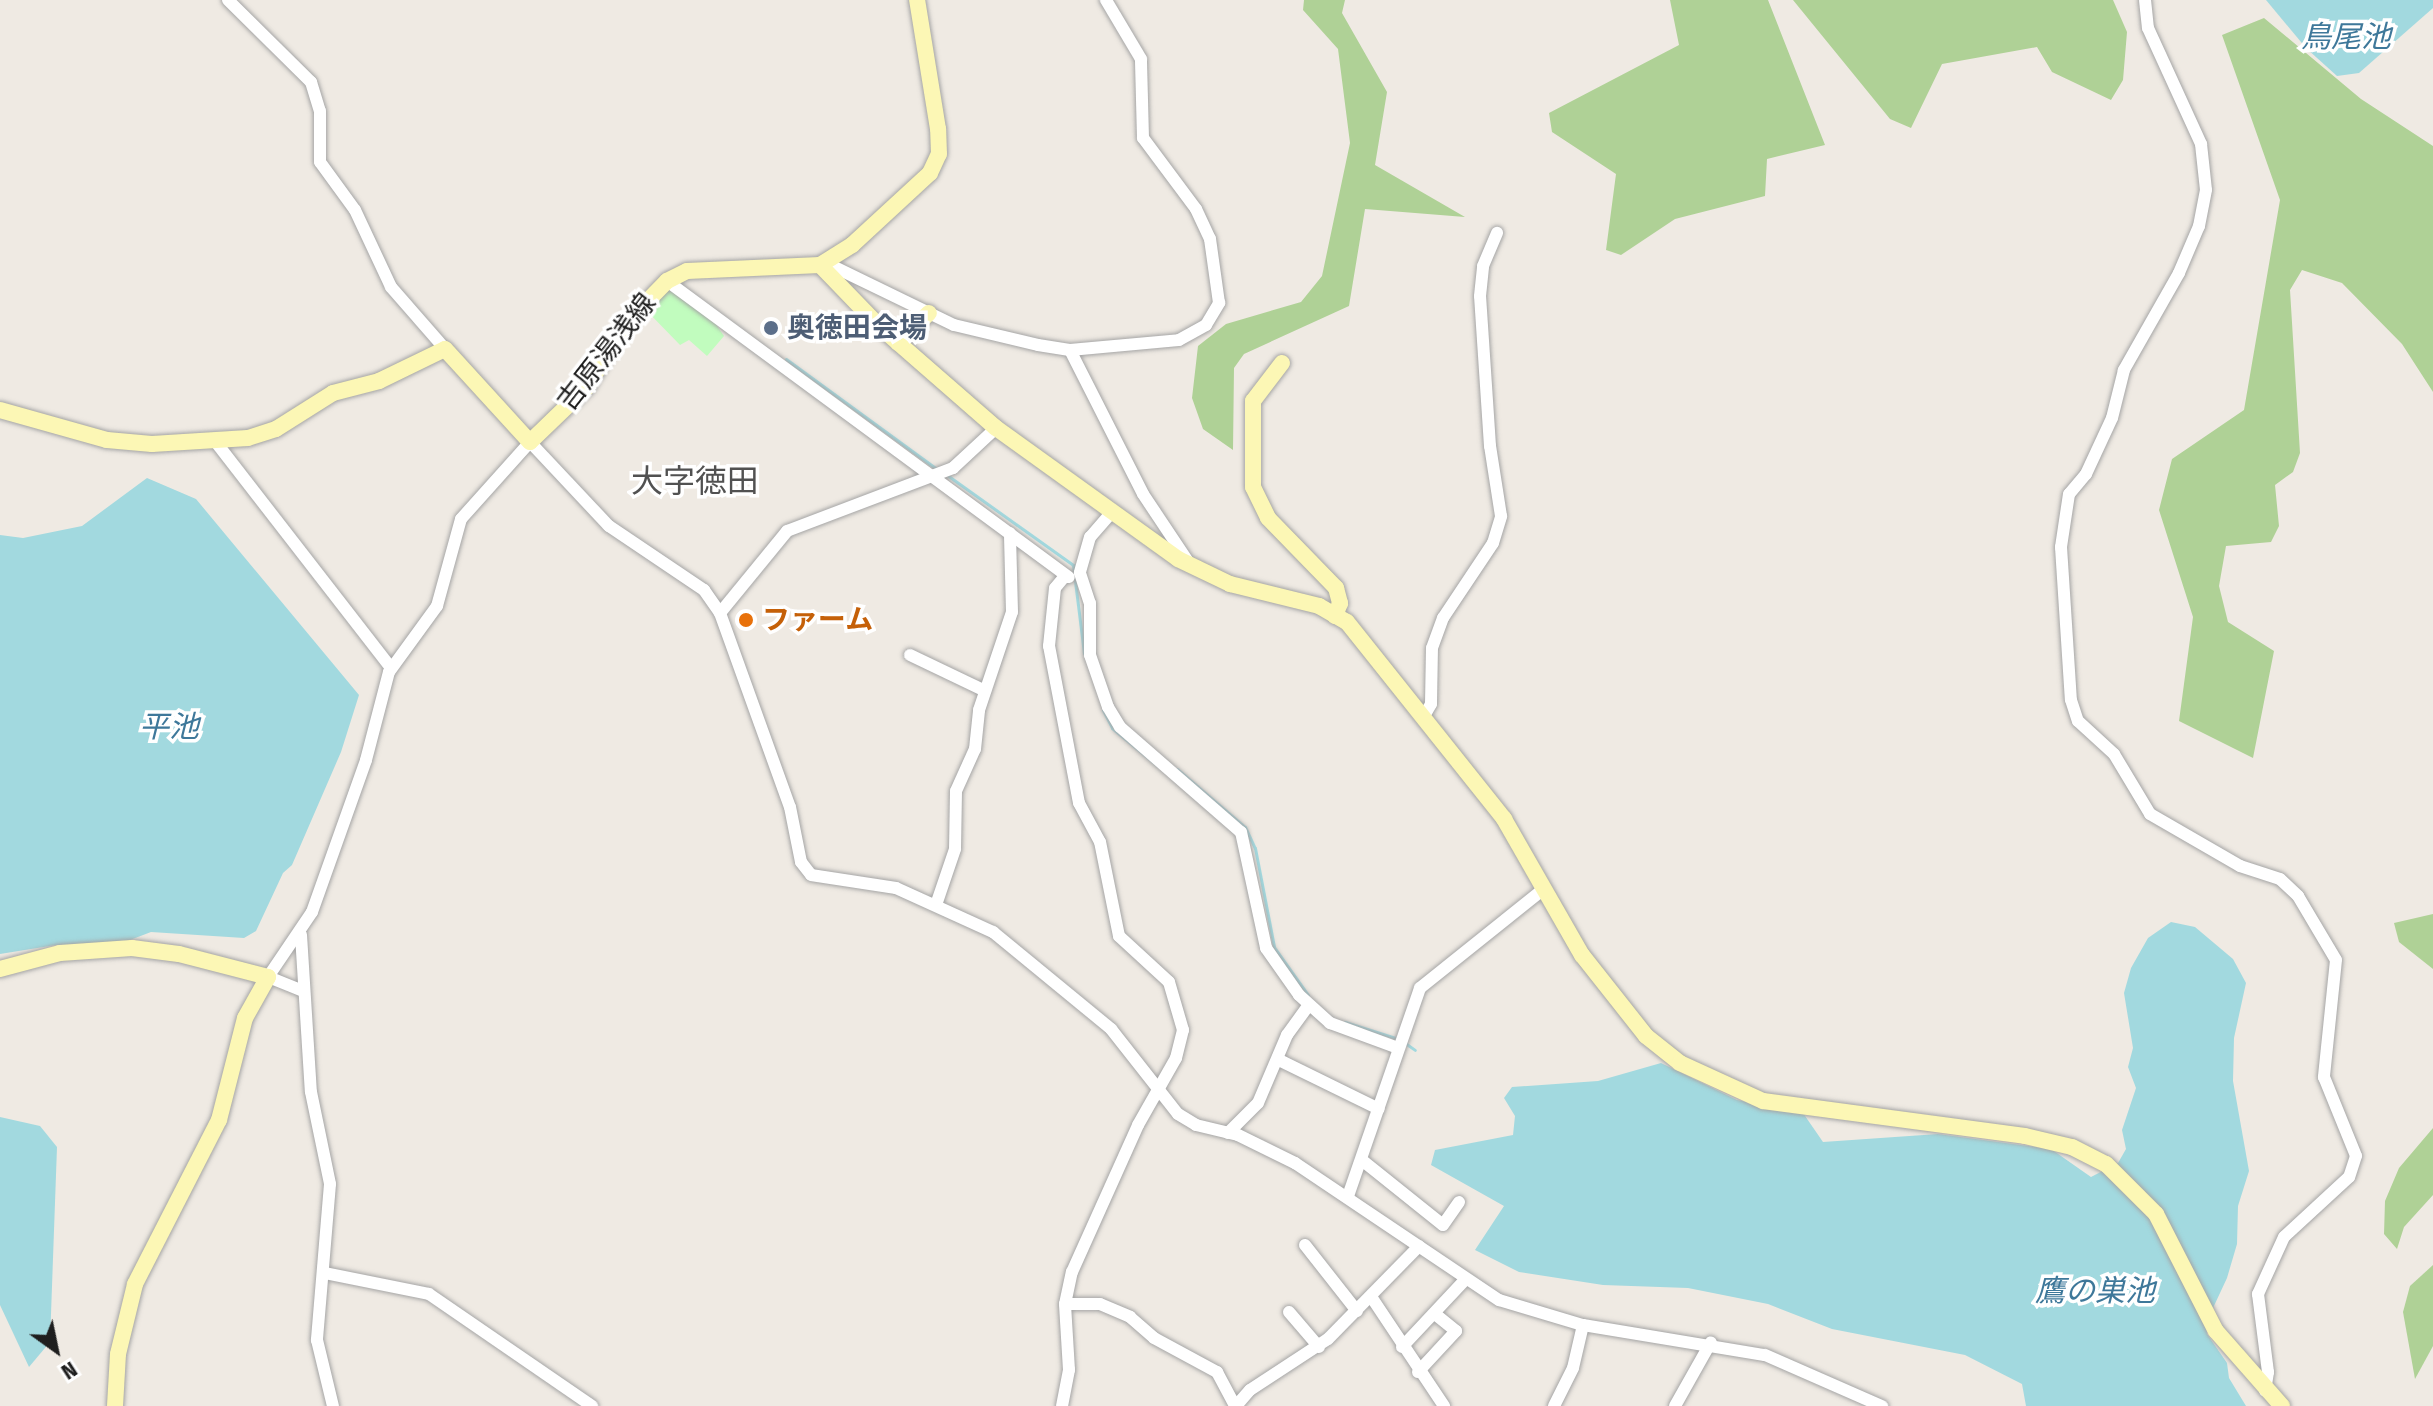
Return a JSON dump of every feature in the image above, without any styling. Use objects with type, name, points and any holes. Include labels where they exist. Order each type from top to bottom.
[{"type":"street","points":[[228,0],[311,82],[320,111],[320,162],[355,210],[399,300],[609,526],[704,590],[720,613],[790,807],[804,868],[815,877],[896,888],[937,902],[993,932],[1111,1029],[1158,1094],[1196,1125],[1228,1133],[1295,1163],[1499,1300],[1583,1325],[1711,1342],[1805,1368],[1882,1406]]},
{"type":"street","points":[[822,264],[912,194],[939,154],[917,0]]},
{"type":"street","points":[[822,264],[969,331],[1070,350],[1179,340],[1206,325],[1219,303],[1220,281],[1205,224],[1143,138],[1141,59],[1106,0]]},
{"type":"street","points":[[2145,0],[2148,28],[2201,144],[2206,190],[2199,226],[2179,273],[2124,370],[2112,418],[2086,474],[2069,494],[2061,547],[2071,700],[2078,721],[2114,754],[2150,814],[2240,866],[2280,879],[2298,896],[2336,960],[2324,1077],[2356,1156],[2349,1177],[2284,1237],[2258,1294],[2268,1372],[2265,1391]]},
{"type":"street","points":[[1424,716],[1431,704],[1432,648],[1443,618],[1493,543],[1501,516],[1480,296],[1483,266],[1497,233]]},
{"type":"street","points":[[822,264],[898,343],[996,428],[1191,567],[1335,616],[1365,642],[1512,829],[1613,1001],[1646,1036],[1713,1081],[1763,1101],[2025,1136],[2072,1147],[2106,1164],[2156,1214],[2216,1331],[2265,1391],[2282,1406]]},
{"type":"street","name":"吉原湯浅線","points":[[530,442],[587,387],[625,324],[667,281],[687,271],[822,264]]},
{"type":"street","points":[[667,281],[1065,576]]},
{"type":"street","points":[[898,343],[929,313]]},
{"type":"street","points":[[0,410],[107,440],[215,441],[264,434],[333,393],[379,381],[445,349]]},
{"type":"street","points":[[1070,350],[1143,494],[1191,567]]},
{"type":"street","points":[[1282,363],[1253,401],[1253,487],[1268,518],[1336,588],[1340,603],[1335,616]]},
{"type":"street","points":[[720,613],[787,531],[934,476],[969,458],[996,428]]},
{"type":"street","points":[[215,441],[391,668]]},
{"type":"street","points":[[115,1406],[119,1345],[138,1275],[219,1120],[245,1018],[268,977],[301,934],[366,760],[391,668],[437,606],[461,519],[530,442]]},
{"type":"street","points":[[1112,512],[1090,537],[1080,573],[1090,603],[1090,655],[1108,707],[1120,727],[1241,832],[1266,948],[1308,1006],[1342,1029],[1398,1048]]},
{"type":"street","points":[[937,902],[955,849],[954,799],[976,743],[985,691],[1012,612],[1010,533]]},
{"type":"street","points":[[1062,1406],[1069,1370],[1065,1304],[1093,1220],[1158,1094],[1183,1030],[1169,982],[1119,936],[1100,842],[1079,803],[1049,646],[1055,588],[1065,576],[1080,573]]},
{"type":"street","points":[[910,655],[985,691]]},
{"type":"street","points":[[1348,1196],[1363,1161],[1420,988],[1545,888]]},
{"type":"street","points":[[301,934],[311,1092],[330,1184],[325,1273],[317,1340],[333,1406]]},
{"type":"street","points":[[0,969],[68,952],[132,948],[268,977],[303,991]]},
{"type":"street","points":[[1228,1133],[1258,1103],[1279,1060],[1287,1035],[1308,1006]]},
{"type":"street","points":[[1279,1060],[1379,1109]]},
{"type":"street","points":[[1363,1161],[1443,1225],[1459,1202]]},
{"type":"street","points":[[1305,1245],[1357,1311]]},
{"type":"street","points":[[1065,1304],[1100,1304],[1130,1317],[1154,1338],[1217,1372],[1236,1406],[1250,1390],[1319,1347],[1372,1298],[1419,1246]]},
{"type":"street","points":[[325,1273],[429,1294],[592,1406]]},
{"type":"street","points":[[1402,1347],[1465,1280]]},
{"type":"street","points":[[1372,1298],[1418,1372],[1444,1406]]},
{"type":"street","points":[[1289,1312],[1319,1347]]},
{"type":"street","points":[[1418,1372],[1456,1331],[1435,1314]]},
{"type":"street","points":[[1554,1406],[1573,1368],[1583,1325]]},
{"type":"street","points":[[1675,1406],[1711,1342]]},
{"type":"green space","points":[[1304,0],[1345,0],[1342,13],[1387,92],[1375,165],[1465,217],[1365,209],[1349,306],[1244,354],[1234,368],[1233,450],[1203,429],[1192,398],[1198,346],[1226,324],[1301,302],[1322,276],[1350,143],[1338,49],[1303,10]]},
{"type":"green space","points":[[1670,0],[1768,0],[1825,145],[1767,159],[1765,196],[1675,219],[1621,255],[1606,250],[1616,174],[1552,132],[1549,113],[1679,45]]},
{"type":"green space","points":[[1793,0],[2113,0],[2127,32],[2123,80],[2111,100],[2052,72],[2037,47],[1942,64],[1911,128],[1890,119]]},
{"type":"green space","points":[[2264,18],[2361,99],[2433,146],[2433,392],[2402,344],[2342,283],[2302,270],[2290,290],[2300,453],[2293,472],[2275,485],[2279,526],[2271,542],[2226,546],[2219,586],[2228,622],[2274,651],[2253,758],[2179,721],[2193,617],[2159,510],[2172,459],[2244,410],[2280,200],[2222,35]]},
{"type":"green space","points":[[670,288],[711,317],[724,336],[707,356],[689,340],[680,345],[645,309]]},
{"type":"green space","points":[[2433,914],[2433,969],[2399,942],[2394,923]]},
{"type":"green space","points":[[2433,1128],[2433,1195],[2404,1227],[2397,1249],[2384,1234],[2385,1201],[2399,1168]]},
{"type":"green space","points":[[2433,1265],[2433,1346],[2415,1379],[2403,1312],[2410,1286]]},
{"type":"water","name":"鳥尾池","points":[[2266,0],[2433,0],[2433,8],[2359,73],[2337,76],[2306,48]]},
{"type":"water","name":"平池","points":[[147,478],[196,499],[359,695],[341,752],[292,865],[283,873],[256,931],[244,938],[151,932],[117,945],[56,945],[0,954],[0,535],[23,538],[82,526]]},
{"type":"water","name":"鷹の巣池","points":[[2171,922],[2195,927],[2233,959],[2246,983],[2234,1038],[2233,1081],[2249,1171],[2238,1206],[2237,1244],[2227,1278],[2206,1323],[2207,1334],[2227,1363],[2229,1378],[2246,1406],[2026,1406],[2022,1384],[1965,1355],[1832,1329],[1768,1304],[1688,1288],[1603,1285],[1519,1272],[1475,1250],[1504,1206],[1431,1165],[1435,1150],[1513,1135],[1515,1116],[1504,1098],[1512,1087],[1598,1081],[1661,1063],[1737,1100],[1803,1113],[1823,1142],[1938,1134],[2051,1149],[2091,1177],[2118,1163],[2126,1149],[2122,1130],[2136,1088],[2128,1067],[2133,1048],[2124,993],[2131,968],[2148,938]]},
{"type":"water","points":[[0,1117],[40,1126],[57,1147],[50,1342],[29,1367],[0,1305]]},
{"type":"waterway","points":[[786,359],[937,469]]},
{"type":"waterway","points":[[947,475],[1073,565],[1084,653]]},
{"type":"waterway","points":[[1103,710],[1112,728],[1158,766]]},
{"type":"waterway","points":[[1177,769],[1245,827],[1255,848],[1274,947],[1308,995]]},
{"type":"waterway","points":[[1345,1022],[1399,1039]]},
{"type":"waterway","points":[[1405,1043],[1415,1050]]},
{"type":"place","name":"奥徳田会場","points":[[771,328]]},
{"type":"place","name":"ファーム","points":[[746,620]]},
{"type":"district","name":"大字徳田","points":[[695,481]]}]
